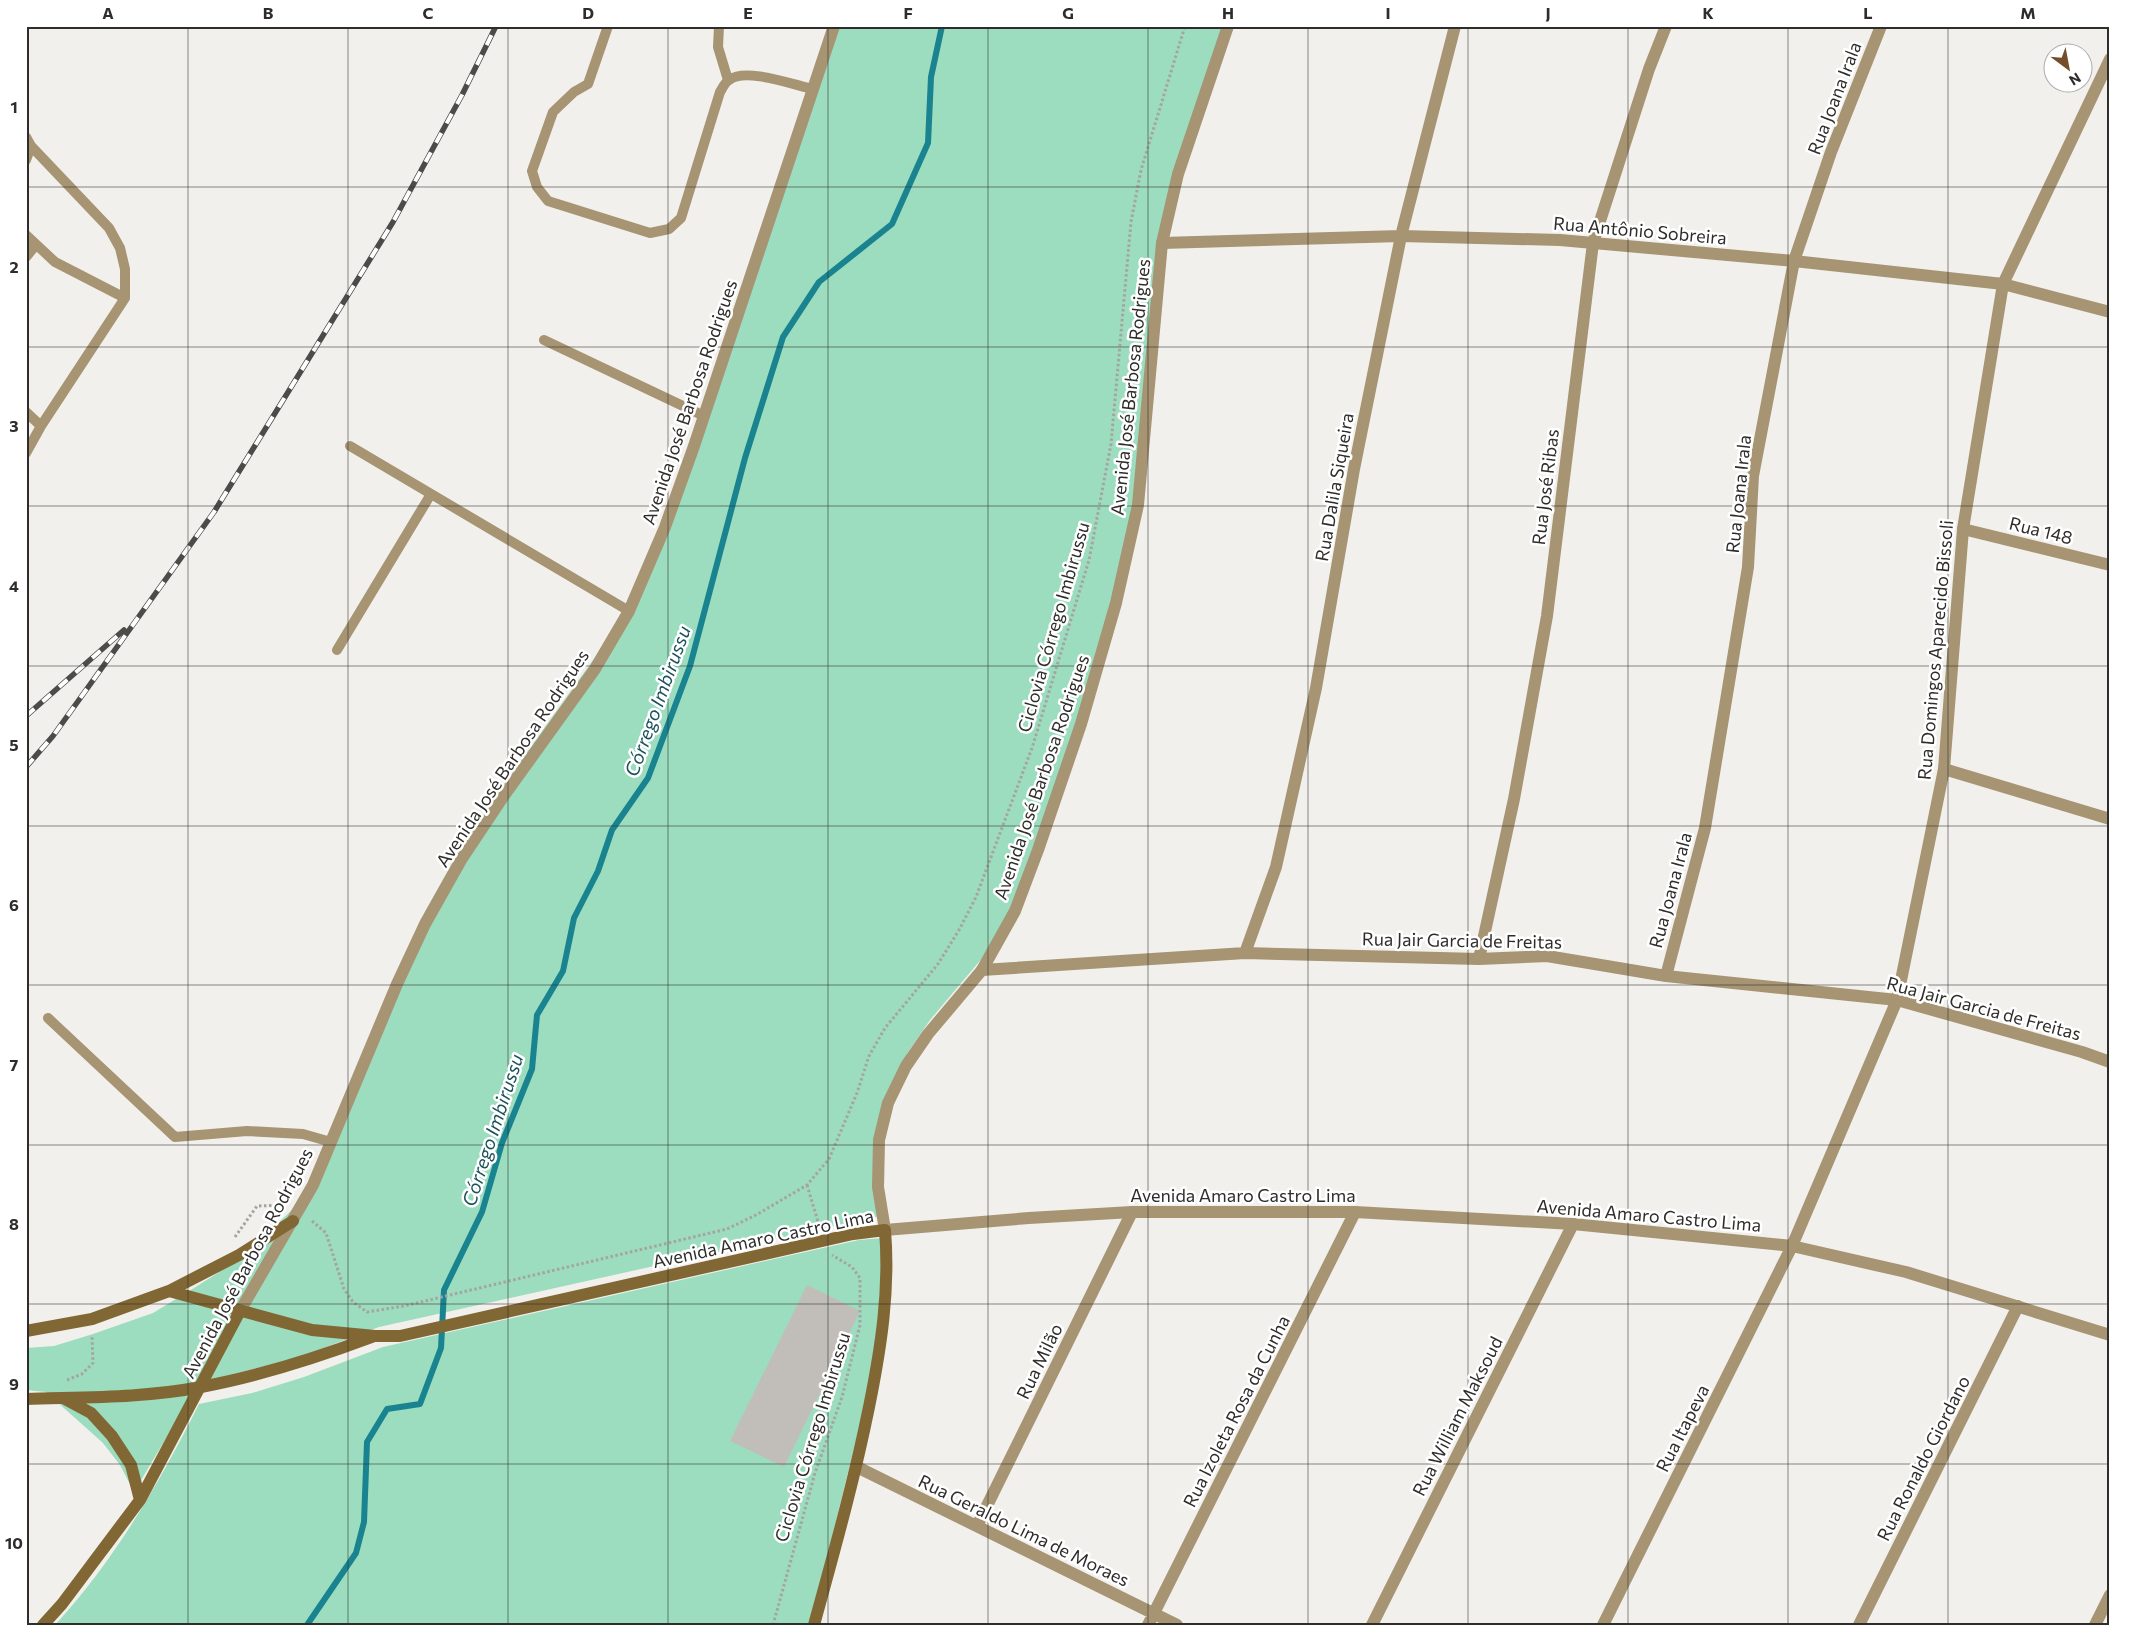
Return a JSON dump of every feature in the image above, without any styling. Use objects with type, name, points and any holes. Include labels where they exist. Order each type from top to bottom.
[{"type":"main road","points":[[26,1331],[92,1319],[169,1291],[239,1255],[293,1221]]},
{"type":"main road","name":"Avenida Amaro Castro Lima","points":[[169,1291],[312,1330],[375,1336],[400,1336],[824,1241],[885,1230]]},
{"type":"main road","name":"Avenida José Barbosa Rodrigues","points":[[814,1625],[857,1467],[882,1336],[888,1265],[885,1230]]},
{"type":"main road","name":"Avenida José Barbosa Rodrigues","points":[[43,1625],[62,1604],[140,1500],[240,1311]]},
{"type":"main road","name":"Avenida Amaro Castro Lima","points":[[26,1398],[105,1398],[199,1388],[246,1378],[307,1361],[375,1336]]},
{"type":"main road","points":[[63,1398],[91,1413],[112,1436],[131,1465],[140,1500]]},
{"type":"street","name":"Avenida José Barbosa Rodrigues","points":[[240,1311],[313,1185],[397,984],[425,924],[461,860],[503,797],[595,669],[629,610],[665,527],[704,416],[834,26]]},
{"type":"street","name":"Avenida José Barbosa Rodrigues","points":[[885,1230],[878,1186],[879,1140],[888,1103],[906,1066],[982,970],[1015,911],[1081,724],[1116,603],[1138,505],[1162,243],[1178,174],[1228,26]]},
{"type":"street","name":"Rua Dalila Siqueira","points":[[1245,953],[1276,867],[1316,688],[1354,469],[1401,236],[1456,26]]},
{"type":"street","name":"Rua José Ribas","points":[[1479,959],[1514,799],[1547,616],[1593,243],[1649,68],[1666,26]]},
{"type":"street","name":"Rua Joana Irala","points":[[1666,976],[1705,828],[1748,567],[1753,476],[1794,261],[1831,152],[1881,26]]},
{"type":"street","name":"Rua Domingos Aparecido Bissoli","points":[[1792,1246],[1897,1000],[1944,769],[1963,529],[2003,284],[2110,59]]},
{"type":"street","name":"Rua Antônio Sobreira","points":[[1162,243],[1401,236],[1560,240],[1794,261],[2003,284],[2110,312]]},
{"type":"street","name":"Rua 148","points":[[1963,529],[2110,565]]},
{"type":"street","points":[[1944,769],[2110,819]]},
{"type":"street","name":"Rua Jair Garcia de Freitas","points":[[982,970],[1245,953],[1479,959],[1547,956],[1666,976],[1897,1000],[2082,1052],[2110,1062]]},
{"type":"street","name":"Avenida Amaro Castro Lima","points":[[885,1230],[1029,1218],[1132,1212],[1355,1212],[1573,1224],[1792,1246],[1906,1272],[2110,1335]]},
{"type":"street","name":"Rua Milão","points":[[977,1526],[1132,1212]]},
{"type":"street","name":"Rua Izoleta Rosa da Cunha","points":[[1151,1619],[1355,1212]]},
{"type":"street","name":"Rua William Maksoud","points":[[1372,1625],[1573,1224]]},
{"type":"street","name":"Rua Itapeva","points":[[1603,1625],[1792,1246]]},
{"type":"street","name":"Rua Ronaldo Giordano","points":[[1859,1625],[2018,1306]]},
{"type":"street","name":"Rua Geraldo Lima de Moraes","points":[[857,1467],[977,1526],[1151,1619],[1176,1625]]},
{"type":"street","points":[[2095,1625],[2110,1595]]},
{"type":"lane","points":[[608,26],[588,84],[574,92],[552,112],[532,171],[537,187],[548,201],[650,233],[669,229],[681,218],[720,92],[728,80],[740,75],[755,76],[813,90]]},
{"type":"lane","points":[[719,26],[718,48],[728,80]]},
{"type":"lane","points":[[26,160],[28,142]]},
{"type":"lane","points":[[26,453],[41,426],[125,298],[124,262],[120,248],[109,228],[28,142]]},
{"type":"lane","points":[[26,235],[35,246],[55,262],[125,298]]},
{"type":"lane","points":[[26,257],[35,246]]},
{"type":"lane","points":[[544,340],[704,416]]},
{"type":"lane","points":[[26,412],[41,426]]},
{"type":"lane","points":[[350,446],[629,610]]},
{"type":"lane","points":[[337,650],[431,494]]},
{"type":"lane","points":[[48,1018],[175,1136],[247,1131],[303,1134],[331,1142]]},
{"type":"path","name":"Ciclovia Córrego Imbirussu","points":[[367,1312],[404,1306],[727,1229],[756,1215],[807,1185],[829,1160],[857,1093],[869,1056],[885,1028],[938,964],[976,897],[1032,748],[1090,560],[1111,444],[1131,222],[1141,170],[1185,26]]},
{"type":"path","name":"Ciclovia Córrego Imbirussu","points":[[773,1625],[812,1482],[842,1397],[860,1325],[860,1278],[852,1267],[828,1252],[807,1185]]},
{"type":"green space","points":[[831,26],[1225,26],[1162,237],[1139,491],[1083,710],[1017,898],[983,957],[930,1020],[908,1052],[890,1089],[879,1127],[880,1216],[379,1327],[300,1357],[195,1384],[178,1418],[134,1492],[120,1465],[103,1443],[46,1392],[26,1390],[26,1348],[54,1346],[153,1313],[240,1259],[295,1207],[315,1171],[426,910],[462,846],[596,656],[631,597],[667,513]]},
{"type":"green space","points":[[883,1238],[885,1276],[871,1380],[810,1625],[55,1625],[77,1600],[116,1548],[152,1491],[199,1404],[252,1393],[304,1377],[383,1347],[859,1240]]},
{"type":"building","points":[[807,1285],[860,1311],[784,1467],[730,1441]]},
{"type":"waterway","name":"Córrego Imbirussu","points":[[307,1625],[356,1553],[364,1522],[367,1442],[387,1409],[420,1404],[441,1348],[444,1290],[482,1212],[502,1143],[532,1069],[537,1015],[563,971],[574,918],[598,871],[612,830],[648,778],[690,666],[745,458],[783,337],[819,282],[892,224],[928,143],[931,77],[942,26]]},
{"type":"railway","points":[[26,767],[53,736],[214,512],[393,222],[462,95],[496,26]]},
{"type":"railway","points":[[26,716],[124,630]]}]
